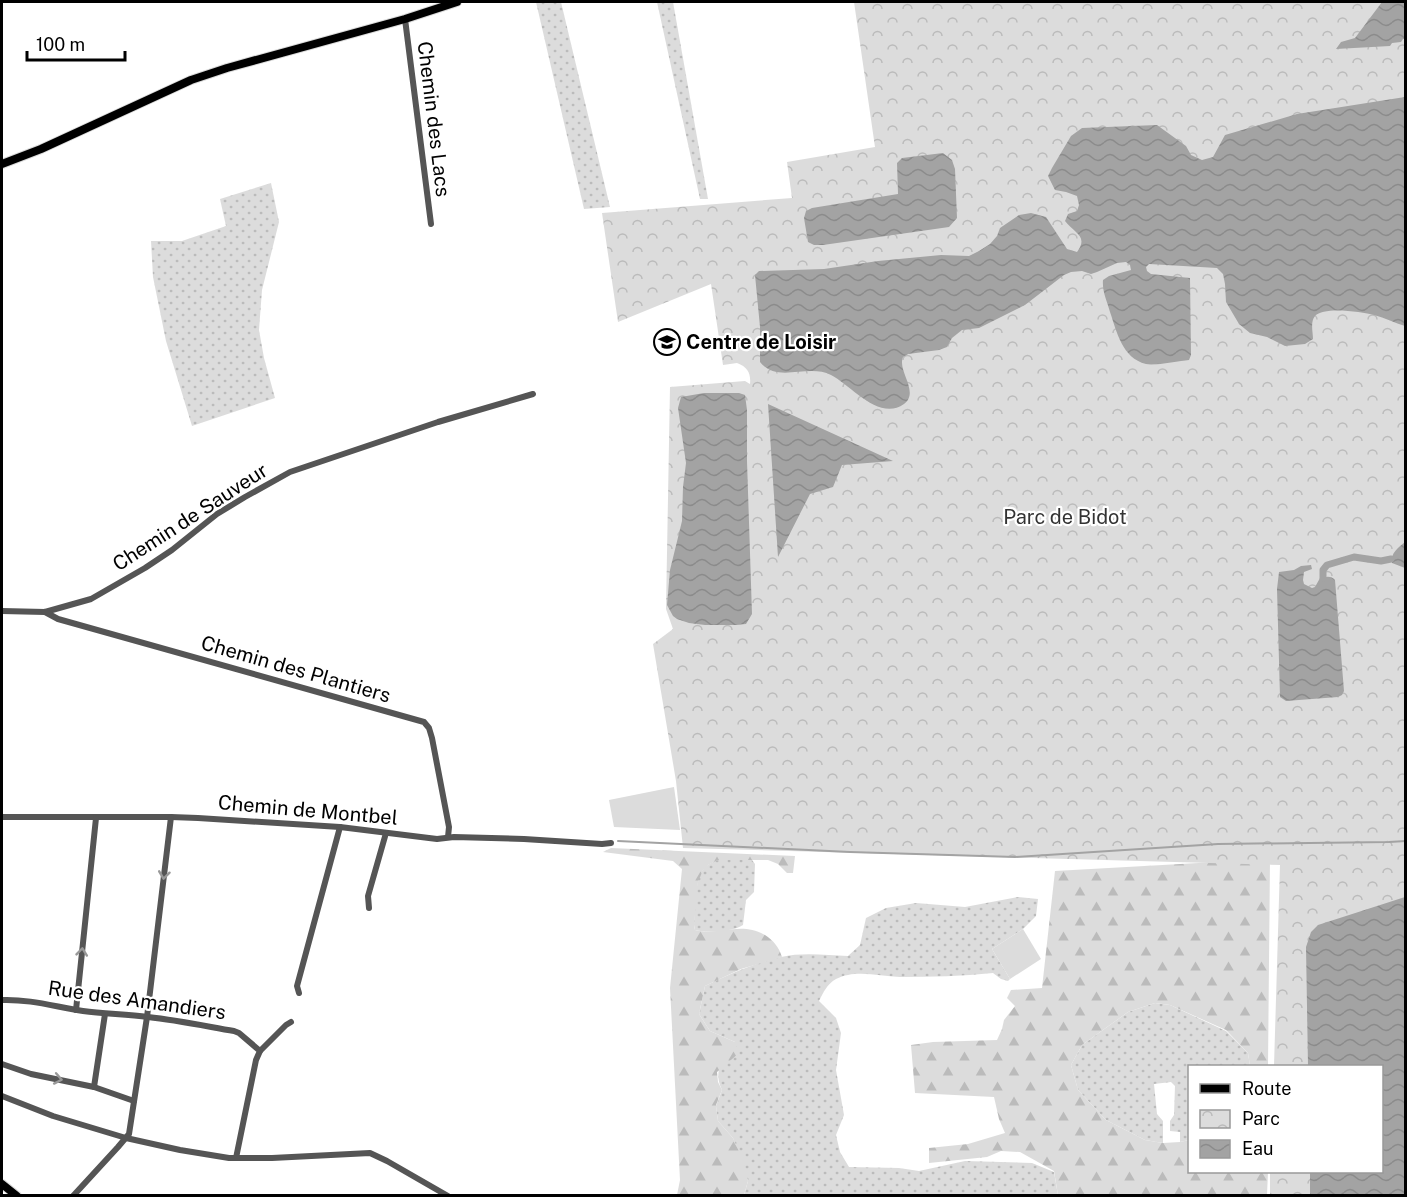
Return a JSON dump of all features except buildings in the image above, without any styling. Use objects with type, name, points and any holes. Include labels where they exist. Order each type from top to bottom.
[{"type":"main road","points":[[2,164],[41,149],[191,80],[457,2]]},
{"type":"main road","points":[[2,1184],[17,1196]]},
{"type":"street","name":"Chemin des Lacs","points":[[405,19],[431,224]]},
{"type":"street","name":"Chemin de Sauveur","points":[[2,612],[45,612],[91,599],[172,550],[217,514],[290,472],[438,422],[533,394]]},
{"type":"street","name":"Chemin des Plantiers","points":[[45,612],[58,619],[424,722],[432,738],[448,837]]},
{"type":"street","name":"Chemin de Montbel","points":[[2,817],[171,817],[256,820],[340,827],[437,839],[448,837],[611,843]]},
{"type":"street","points":[[73,1196],[129,1134],[147,1017],[171,817]]},
{"type":"street","points":[[76,1010],[96,818]]},
{"type":"street","points":[[299,993],[297,986],[340,827]]},
{"type":"street","points":[[369,908],[368,896],[386,833]]},
{"type":"street","name":"Rue des Amandiers","points":[[2,1000],[14,999],[76,1010],[147,1017],[234,1031],[260,1052]]},
{"type":"street","points":[[94,1087],[105,1014]]},
{"type":"street","points":[[236,1158],[256,1059],[260,1052],[291,1023]]},
{"type":"street","points":[[2,1064],[31,1074],[94,1087],[134,1101]]},
{"type":"street","points":[[2,1096],[126,1138],[180,1150],[236,1158],[370,1153],[448,1196]]},
{"type":"green space","points":[[536,2],[561,2],[610,207],[584,209]]},
{"type":"green space","points":[[657,2],[673,2],[708,199],[700,199]]},
{"type":"green space","name":"Parc de Bidot","points":[[854,2],[1405,2],[1405,1195],[1270,1195],[1270,1173],[1383,1173],[1383,1065],[1274,1065],[1280,865],[683,848],[676,781],[653,644],[673,629],[666,609],[670,387],[745,381],[750,384],[750,377],[748,371],[737,363],[723,365],[711,284],[618,322],[602,213],[792,198],[787,162],[875,147]]},
{"type":"green space","points":[[271,183],[279,222],[262,290],[259,330],[275,398],[192,426],[166,341],[153,277],[151,241],[182,241],[226,226],[220,199]]},
{"type":"green space","points":[[674,787],[680,830],[614,827],[609,800]]},
{"type":"green space","points":[[611,848],[795,856],[793,873],[787,873],[778,864],[768,860],[718,860],[703,870],[698,882],[695,930],[747,929],[756,931],[773,942],[782,957],[741,969],[705,986],[699,1014],[710,1031],[735,1042],[739,1053],[717,1072],[722,1090],[716,1105],[718,1121],[733,1138],[744,1162],[748,1181],[744,1195],[677,1195],[680,1180],[670,988],[682,869],[673,861],[603,852]]},
{"type":"green space","points":[[1270,859],[1268,1065],[1250,1065],[1248,1053],[1226,1030],[1170,1005],[1155,1003],[1128,1012],[1082,1045],[1071,1065],[1078,1090],[1106,1120],[1145,1140],[1163,1143],[1188,1140],[1188,1173],[1268,1173],[1267,1195],[1058,1195],[1054,1171],[1020,1152],[1001,1151],[987,1157],[929,1163],[929,1148],[968,1144],[1005,1133],[994,1097],[915,1093],[911,1045],[997,1040],[1004,1020],[1015,1006],[1007,998],[1011,990],[1042,988],[1055,871]]},
{"type":"green space","points":[[718,860],[752,860],[755,864],[754,892],[746,900],[743,925],[720,931],[695,930],[695,903],[701,872],[709,864]]},
{"type":"green space","points":[[1018,897],[1038,899],[1036,916],[1023,929],[992,949],[1010,979],[1008,981],[993,973],[912,977],[851,974],[836,979],[828,986],[819,1001],[836,1018],[841,1033],[836,1070],[844,1115],[836,1135],[840,1152],[849,1167],[899,1168],[919,1171],[965,1161],[1032,1163],[1054,1172],[1058,1195],[744,1195],[748,1181],[733,1138],[718,1121],[716,1106],[722,1090],[719,1083],[719,1070],[735,1042],[710,1031],[699,1014],[705,986],[733,973],[789,955],[848,956],[860,945],[866,918],[886,908],[916,903],[965,907]]},
{"type":"green space","points":[[1023,929],[1041,959],[1010,979],[992,949]]},
{"type":"green space","points":[[1155,1003],[1170,1005],[1226,1031],[1248,1053],[1250,1065],[1188,1065],[1188,1140],[1180,1142],[1180,1132],[1170,1131],[1170,1121],[1174,1115],[1175,1086],[1171,1082],[1154,1084],[1157,1114],[1163,1121],[1163,1143],[1145,1140],[1106,1120],[1078,1090],[1071,1065],[1082,1045],[1128,1012]]},
{"type":"water","points":[[1382,2],[1405,2],[1405,39],[1392,43],[1390,46],[1336,49],[1341,42],[1355,38]]},
{"type":"water","points":[[1405,97],[1405,326],[1368,314],[1326,311],[1313,318],[1313,339],[1305,344],[1285,346],[1267,337],[1250,333],[1239,324],[1226,302],[1223,274],[1217,268],[1149,264],[1146,267],[1151,274],[1190,278],[1191,355],[1189,360],[1146,364],[1138,361],[1126,350],[1115,328],[1104,292],[1103,280],[1131,270],[1130,265],[1126,262],[1117,263],[1091,274],[1082,271],[1071,272],[1025,305],[979,328],[962,330],[952,338],[947,347],[908,354],[903,357],[903,369],[910,394],[904,404],[895,408],[875,405],[831,375],[813,371],[775,372],[760,362],[760,327],[755,275],[759,271],[824,269],[941,255],[969,256],[990,244],[1000,228],[1019,215],[1031,213],[1046,217],[1067,249],[1077,252],[1081,238],[1065,221],[1068,214],[1077,211],[1079,205],[1077,196],[1055,190],[1048,176],[1071,136],[1082,128],[1157,125],[1186,146],[1191,155],[1202,160],[1213,157],[1225,135],[1297,114]]},
{"type":"water","points":[[943,153],[952,160],[955,169],[957,218],[949,227],[823,245],[808,242],[804,218],[806,211],[812,208],[898,194],[897,163],[902,158]]},
{"type":"water","points":[[704,393],[745,395],[752,614],[746,624],[689,623],[673,616],[667,605],[670,570],[682,521],[686,463],[678,408],[681,397]]},
{"type":"water","points":[[768,404],[893,461],[842,465],[833,487],[810,494],[778,557]]},
{"type":"water","points":[[1405,542],[1405,568],[1392,563],[1392,556]]},
{"type":"water","points":[[1311,565],[1312,569],[1304,572],[1304,584],[1312,588],[1320,578],[1330,577],[1335,580],[1344,691],[1338,697],[1286,701],[1280,697],[1277,589],[1279,572]]},
{"type":"water","points":[[1405,897],[1405,1195],[1310,1195],[1310,1173],[1383,1173],[1383,1065],[1308,1065],[1306,947],[1311,932],[1318,925]]},
{"type":"waterway","points":[[1323,578],[1323,570],[1327,565],[1354,557],[1381,561],[1391,559]]},
{"type":"waterway","points":[[618,841],[1015,857],[1218,844],[1406,841]]},
{"type":"place","name":"Centre de Loisir","points":[[667,342]]}]
